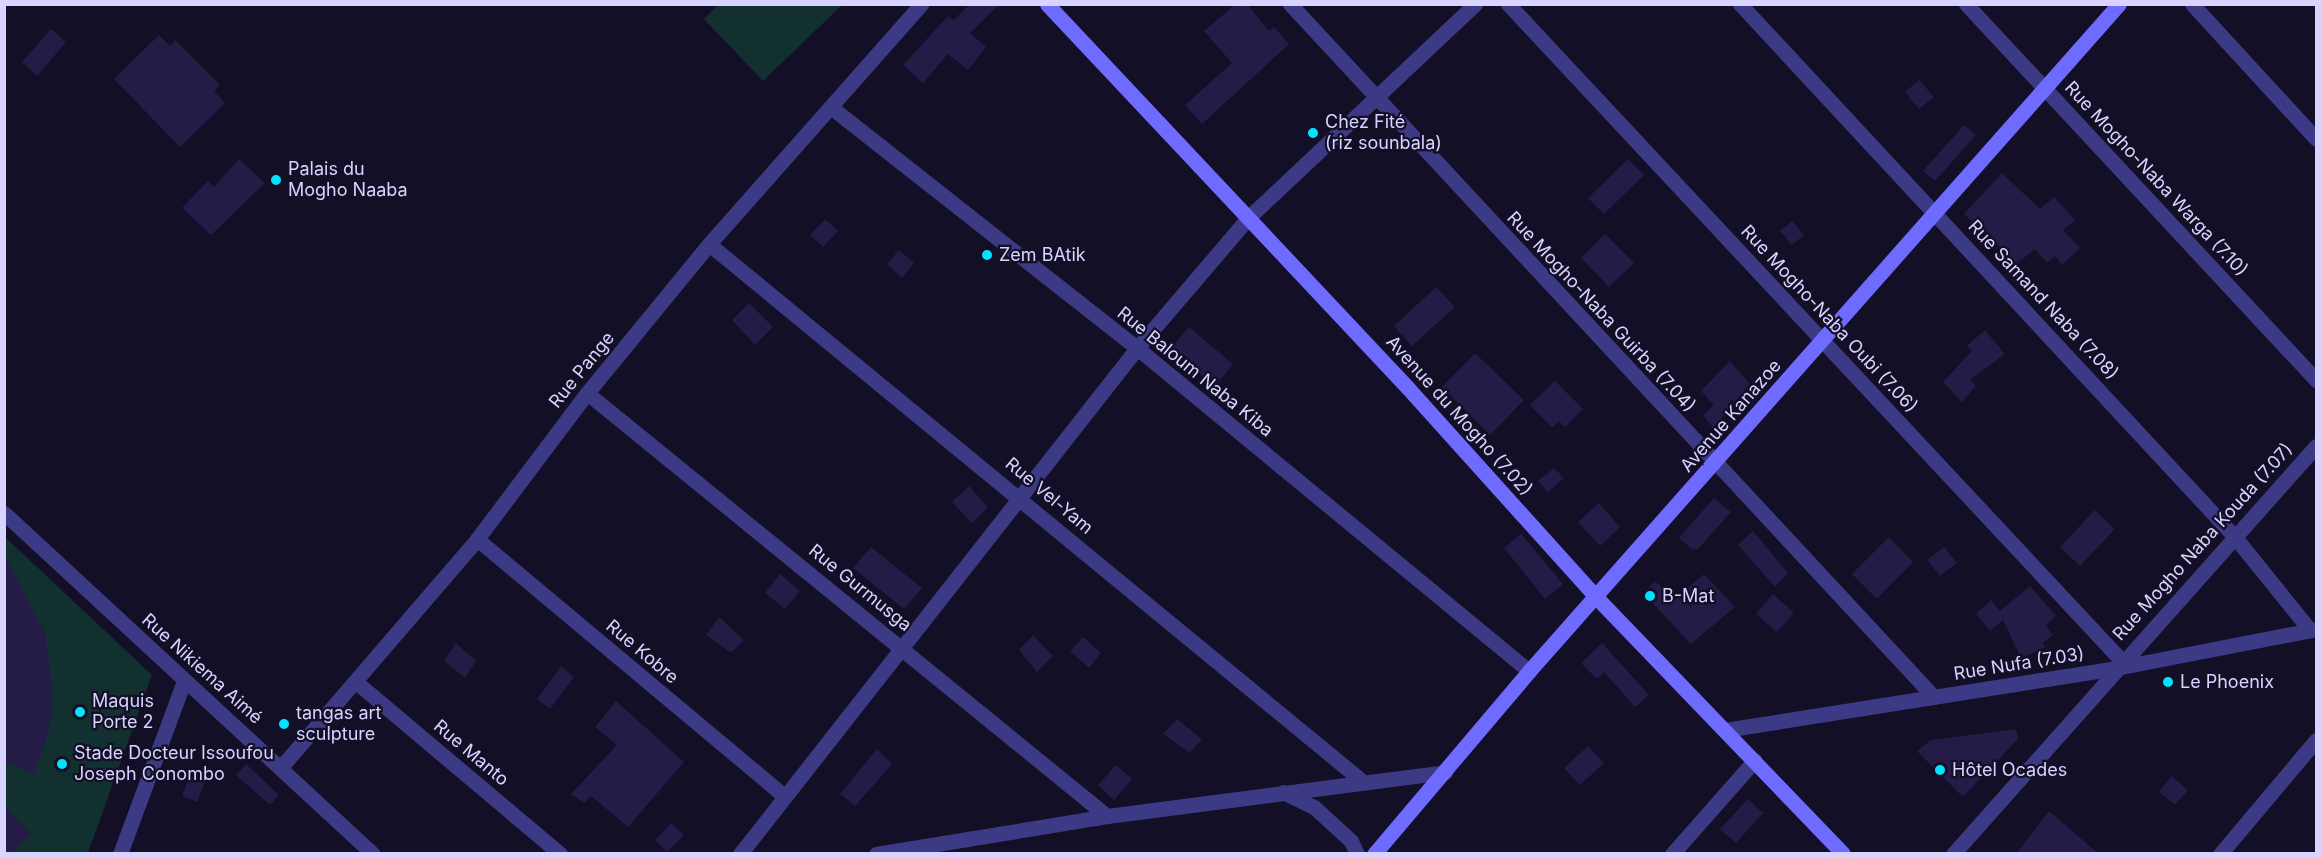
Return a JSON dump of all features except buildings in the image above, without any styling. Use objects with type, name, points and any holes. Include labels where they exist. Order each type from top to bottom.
[{"type":"main road","name":"Avenue du Mogho (7.02)","points":[[1047,4],[1249,218],[1596,597],[1843,854]]},
{"type":"main road","name":"Avenue Kanazoe","points":[[1374,854],[1529,671],[1823,342],[2119,4]]},
{"type":"street","name":"Rue Pange","points":[[282,766],[477,539],[587,393],[709,244],[832,108],[921,4]]},
{"type":"street","name":"Rue Mogho-Naba Guirba (7.04)","points":[[1290,4],[1715,464],[1934,697]]},
{"type":"street","points":[[740,854],[900,645],[1021,497],[1137,348],[1249,218],[1475,4]]},
{"type":"street","name":"Rue Mogho-Naba Oubi (7.06)","points":[[1508,4],[2119,664]]},
{"type":"street","name":"Rue Samand Naba (7.08)","points":[[1740,4],[2234,536],[2313,629]]},
{"type":"street","name":"Rue Mogho-Naba Warga (7.10)","points":[[1966,4],[2316,380]]},
{"type":"street","points":[[2192,4],[2316,139]]},
{"type":"street","name":"Rue Baloum Naba Kiba","points":[[832,108],[1137,348],[1529,671]]},
{"type":"street","name":"Rue Vel-Yam","points":[[709,244],[1021,497],[1362,781]]},
{"type":"street","name":"Rue Gurmusga","points":[[587,393],[900,645],[1107,816]]},
{"type":"street","name":"Rue Mogho Naba Kouda (7.07)","points":[[1953,854],[2119,664],[2316,446]]},
{"type":"street","name":"Rue Nikiema Aimé","points":[[4,513],[184,681],[282,766],[374,854]]},
{"type":"street","name":"Rue Kobre","points":[[477,539],[783,795]]},
{"type":"street","name":"Rue Nufa (7.03)","points":[[1725,730],[1934,697],[2313,629]]},
{"type":"street","points":[[120,854],[184,681]]},
{"type":"street","name":"Rue Manto","points":[[356,682],[560,854]]},
{"type":"street","points":[[2220,854],[2316,740]]},
{"type":"street","points":[[1672,854],[1755,760]]},
{"type":"street","points":[[876,854],[1107,816],[1445,772]]},
{"type":"street","points":[[1283,792],[1314,807],[1351,842],[1357,854]]},
{"type":"green space","points":[[718,5],[842,5],[763,81],[704,19]]},
{"type":"green space","name":"Stade Docteur Issoufou Joseph Conombo","points":[[4,536],[152,675],[88,853],[5,853]]},
{"type":"place","name":"Chez Fité (riz sounbala)","points":[[1313,133]]},
{"type":"place","name":"Palais du Mogho Naaba","points":[[276,180]]},
{"type":"place","name":"Zem BAtik","points":[[987,255]]},
{"type":"place","name":"B-Mat","points":[[1650,596]]},
{"type":"place","name":"Le Phoenix","points":[[2168,682]]},
{"type":"place","name":"Maquis Porte 2","points":[[80,712]]},
{"type":"place","name":"tangas art sculpture","points":[[284,724]]},
{"type":"place","name":"Stade Docteur Issoufou Joseph Conombo","points":[[62,764]]},
{"type":"place","name":"Hôtel Ocades","points":[[1940,770]]}]
